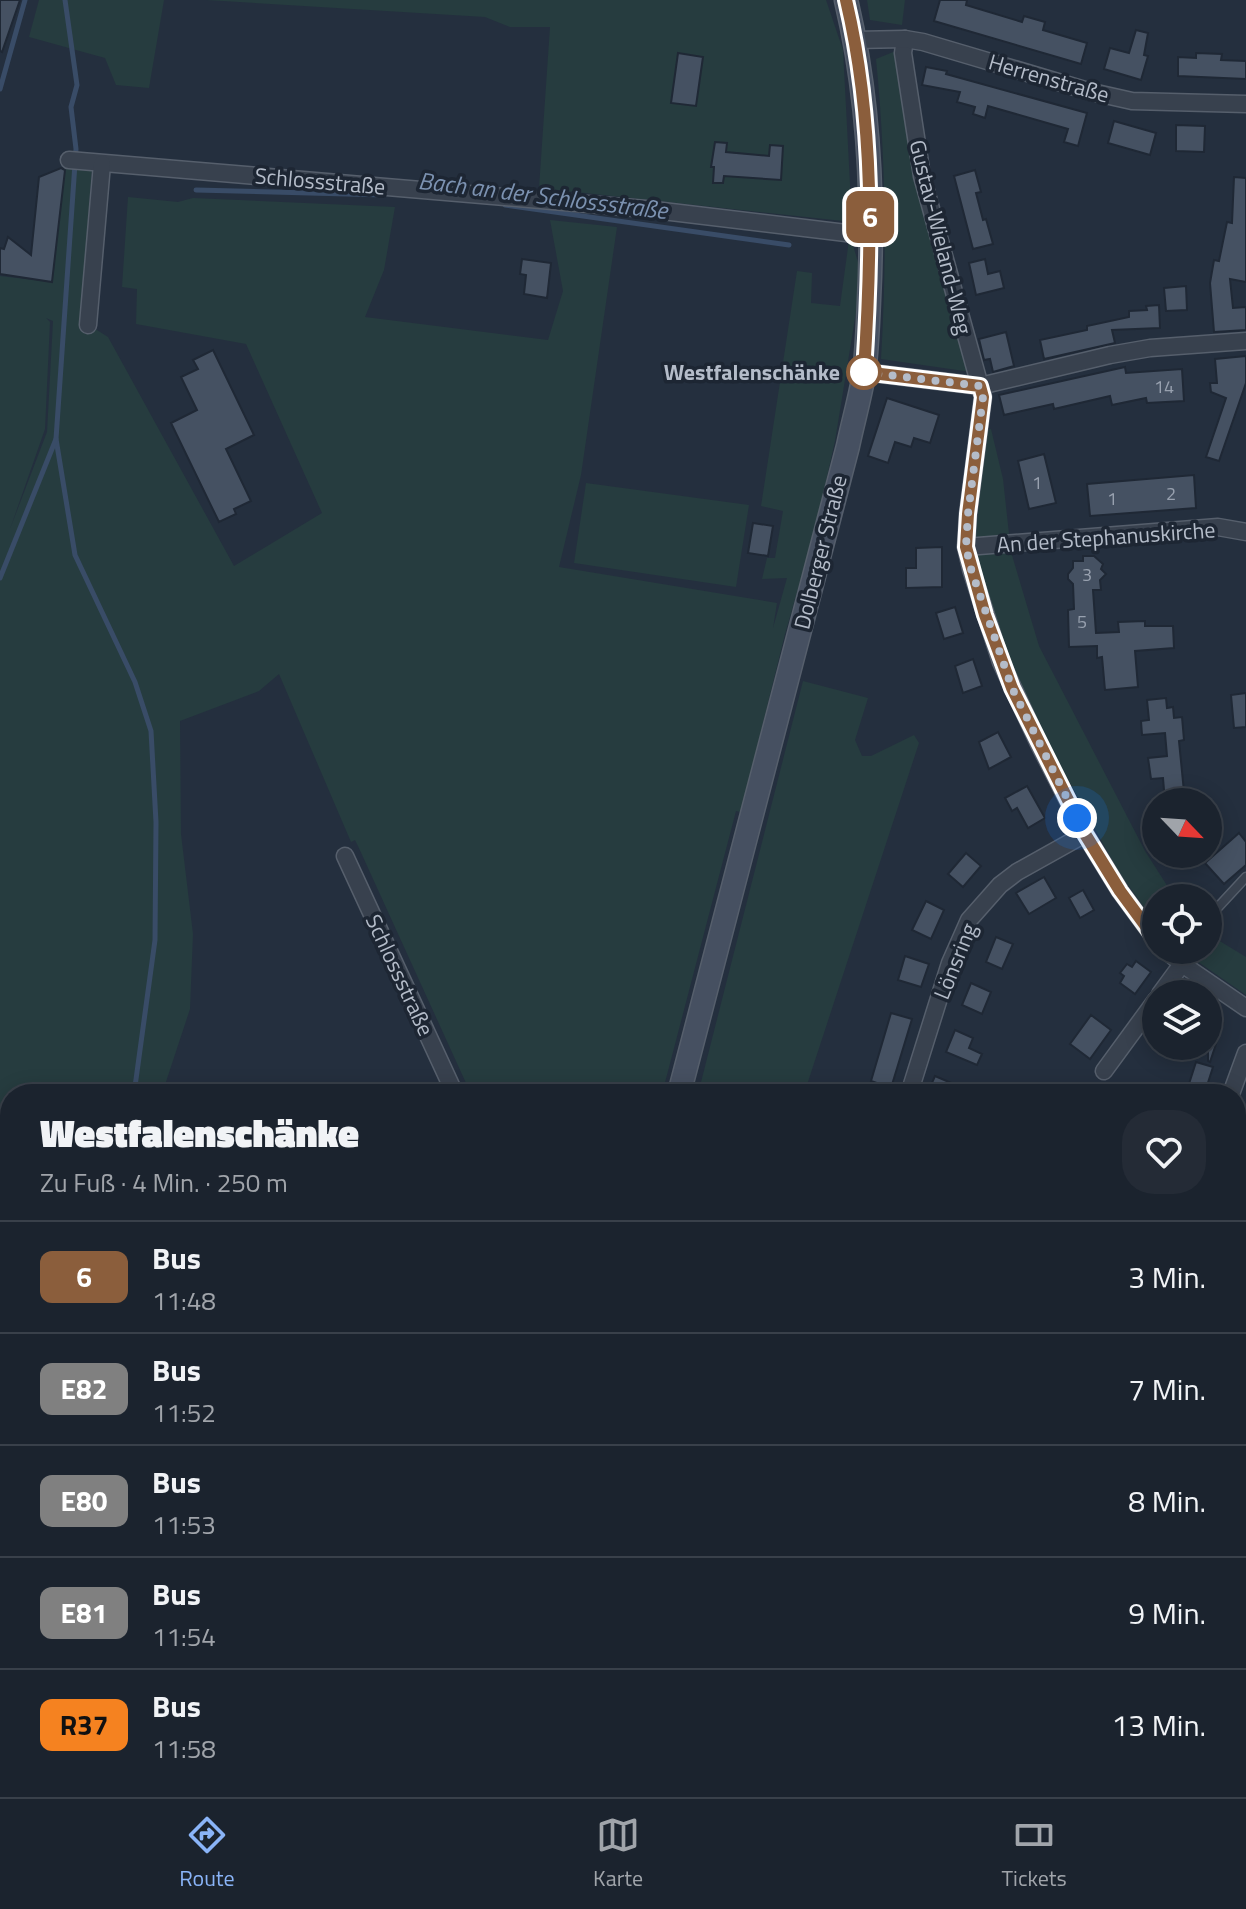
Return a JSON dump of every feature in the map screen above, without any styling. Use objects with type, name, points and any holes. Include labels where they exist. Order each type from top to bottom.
[{"type":"main road","name":"Dolberger Straße","points":[[682,1084],[839,482],[864,372],[871,236],[865,124],[855,40],[846,0]]},
{"type":"street","name":"Herrenstraße","points":[[855,40],[905,39],[1132,101],[1246,104]]},
{"type":"street","name":"Gustav-Wieland-Weg","points":[[905,39],[903,53],[922,176],[983,397],[966,547],[985,615],[1012,688],[1085,834],[1142,921]]},
{"type":"street","name":"Schlossstraße","points":[[88,325],[85,162],[646,209],[871,236]]},
{"type":"street","points":[[864,372],[980,386],[1150,348],[1246,341]]},
{"type":"street","name":"An der Stephanuskirche","points":[[966,547],[1218,527],[1246,532]]},
{"type":"street","name":"Lönsring","points":[[912,1084],[950,963],[969,920],[1000,885],[1017,872],[1085,834]]},
{"type":"street","name":"Schlossstraße","points":[[345,856],[450,1084]]},
{"type":"street","points":[[1186,964],[1246,1008]]},
{"type":"street","points":[[1104,1071],[1142,1019]]},
{"type":"street","points":[[1235,1084],[1246,1053]]},
{"type":"lane","points":[[1222,903],[1246,877]]},
{"type":"green space","points":[[39,0],[164,0],[149,88],[116,85],[105,58],[29,37]]},
{"type":"green space","points":[[206,0],[826,0],[843,50],[852,222],[539,188],[550,27],[510,27],[485,17]]},
{"type":"green space","points":[[867,0],[905,0],[902,25],[870,20]]},
{"type":"green space","points":[[898,50],[971,372],[881,359],[884,209],[876,59]]},
{"type":"green space","points":[[65,166],[92,168],[81,320],[108,337],[234,566],[322,513],[246,344],[136,324],[137,289],[122,287],[128,197],[178,202],[193,198],[395,207],[384,270],[365,317],[548,340],[563,291],[550,220],[617,227],[581,475],[559,567],[777,603],[773,628],[787,578],[762,579],[767,558],[775,558],[783,511],[761,506],[797,271],[812,273],[811,303],[840,306],[849,240],[852,242],[858,262],[858,300],[835,441],[815,530],[785,634],[741,812],[736,811],[665,1084],[466,1084],[358,846],[355,840],[351,842],[279,674],[259,691],[180,721],[181,834],[193,934],[190,1009],[165,1084],[0,1084],[0,276],[52,282]],"holes":[[[46,318],[53,321],[47,432],[10,529],[45,429],[50,322]]]},
{"type":"green space","points":[[991,429],[1003,479],[1011,552],[1039,646],[1142,845],[1142,868],[1156,868],[1166,884],[1142,884],[1142,904],[1118,871],[1030,710],[995,621],[978,559],[976,533],[986,430]]},
{"type":"green space","points":[[586,483],[749,505],[736,587],[574,563]]},
{"type":"green space","points":[[803,681],[868,698],[855,740],[862,756],[871,756],[914,735],[919,743],[807,1084],[701,1084]]},
{"type":"green space","points":[[1222,942],[1246,957],[1246,995],[1201,964],[1222,964]]},
{"type":"building","points":[[0,0],[20,0],[2,52],[0,51]]},
{"type":"building","points":[[940,0],[967,0],[966,5],[1022,22],[1024,16],[1045,22],[1043,30],[1087,43],[1081,64],[934,21]]},
{"type":"building","points":[[1136,30],[1148,33],[1144,55],[1148,56],[1141,80],[1104,69],[1110,48],[1129,53]]},
{"type":"building","points":[[678,53],[703,57],[696,106],[671,103]]},
{"type":"building","points":[[1196,53],[1222,54],[1221,60],[1246,61],[1246,79],[1178,76],[1178,57],[1196,58]]},
{"type":"building","points":[[926,67],[1087,113],[1078,146],[1064,142],[1068,129],[988,106],[985,118],[973,114],[975,107],[957,102],[960,92],[922,85]]},
{"type":"building","points":[[1114,121],[1156,133],[1150,155],[1108,143]]},
{"type":"building","points":[[1176,125],[1205,126],[1204,152],[1176,151]]},
{"type":"building","points":[[715,142],[727,143],[726,152],[769,156],[770,145],[783,146],[781,180],[724,176],[723,183],[713,183],[714,167],[711,167]]},
{"type":"building","points":[[61,168],[65,170],[52,282],[0,274],[0,248],[4,249],[8,237],[31,255],[39,177]]},
{"type":"building","points":[[975,170],[981,192],[976,193],[993,244],[973,249],[954,176]]},
{"type":"building","points":[[1234,177],[1246,178],[1246,282],[1230,279],[1233,308],[1246,307],[1246,330],[1214,332],[1210,283],[1214,260],[1219,261],[1227,222],[1232,223]]},
{"type":"building","points":[[522,259],[551,263],[547,298],[524,294],[526,275],[520,274]]},
{"type":"building","points":[[985,259],[988,274],[1000,271],[1004,288],[976,295],[969,263]]},
{"type":"building","points":[[1186,286],[1187,310],[1166,311],[1164,288]]},
{"type":"building","points":[[1159,305],[1160,328],[1112,330],[1115,343],[1044,359],[1040,340],[1087,330],[1087,326],[1129,317],[1129,311],[1147,310],[1146,306]]},
{"type":"building","points":[[1006,332],[1014,366],[993,372],[990,359],[984,360],[979,339]]},
{"type":"building","points":[[213,350],[254,435],[226,449],[251,501],[234,509],[236,514],[219,522],[171,423],[197,410],[181,377],[198,369],[193,360]]},
{"type":"building","points":[[1246,356],[1246,383],[1219,461],[1206,457],[1226,398],[1211,392],[1210,383],[1217,383],[1215,359]]},
{"type":"building","points":[[1125,367],[1126,373],[1182,369],[1184,401],[1147,403],[1146,398],[1112,405],[1110,396],[1054,409],[1053,404],[1004,415],[999,395]]},
{"type":"building","points":[[887,398],[939,415],[930,443],[914,438],[911,447],[895,442],[888,463],[868,456]]},
{"type":"building","points":[[1044,454],[1056,503],[1029,509],[1018,461]]},
{"type":"building","points":[[1194,475],[1196,508],[1090,516],[1087,484]]},
{"type":"building","points":[[753,523],[773,526],[768,556],[748,553]]},
{"type":"building","points":[[942,547],[942,587],[906,588],[906,568],[916,568],[916,548]]},
{"type":"building","points":[[1083,556],[1094,556],[1103,564],[1101,569],[1106,574],[1100,580],[1101,590],[1093,590],[1096,633],[1119,632],[1118,622],[1145,621],[1145,626],[1173,626],[1174,648],[1135,651],[1138,687],[1105,690],[1102,657],[1097,658],[1097,646],[1069,647],[1068,610],[1074,609],[1073,584],[1068,574],[1073,568],[1073,561],[1083,561]]},
{"type":"building","points":[[955,607],[963,633],[944,639],[936,613]]},
{"type":"building","points":[[973,659],[982,686],[963,693],[955,666]]},
{"type":"building","points":[[1246,693],[1246,727],[1234,728],[1231,695]]},
{"type":"building","points":[[1166,698],[1167,708],[1173,707],[1174,718],[1182,717],[1184,740],[1179,741],[1184,788],[1164,788],[1163,778],[1151,779],[1148,758],[1167,756],[1165,733],[1142,735],[1141,721],[1149,720],[1147,700]]},
{"type":"building","points":[[998,732],[1011,757],[989,769],[979,742]]},
{"type":"building","points":[[1027,786],[1045,818],[1028,828],[1017,808],[1012,811],[1005,798]]},
{"type":"building","points":[[1239,833],[1246,842],[1246,865],[1224,884],[1210,868],[1222,868],[1222,848]]},
{"type":"building","points":[[966,853],[981,866],[963,887],[948,874]]},
{"type":"building","points":[[1044,877],[1056,898],[1029,914],[1016,893]]},
{"type":"building","points":[[1083,890],[1094,910],[1080,918],[1069,898]]},
{"type":"building","points":[[926,901],[944,910],[931,939],[912,930]]},
{"type":"building","points":[[996,937],[1013,944],[1002,969],[986,962]]},
{"type":"building","points":[[905,956],[929,964],[921,987],[898,980]]},
{"type":"building","points":[[1136,961],[1151,972],[1142,980],[1135,994],[1120,983],[1124,976],[1120,973],[1127,964],[1132,967]]},
{"type":"building","points":[[971,983],[991,992],[982,1014],[962,1005]]},
{"type":"building","points":[[891,1013],[912,1019],[892,1084],[871,1081]]},
{"type":"building","points":[[1091,1015],[1111,1030],[1090,1059],[1070,1044]]},
{"type":"building","points":[[955,1030],[973,1038],[969,1048],[982,1054],[977,1065],[946,1052]]},
{"type":"building","points":[[1196,1062],[1213,1067],[1208,1084],[1189,1084]]},
{"type":"building","points":[[935,1076],[954,1084],[931,1084]]},
{"type":"waterway","points":[[0,89],[25,0]]},
{"type":"waterway","points":[[0,578],[56,439],[76,149],[71,107],[77,85],[65,0]]},
{"type":"waterway","name":"Bach an der Schlossstraße","points":[[196,190],[384,195]]},
{"type":"waterway","name":"Bach an der Schlossstraße","points":[[505,205],[789,245]]},
{"type":"waterway","points":[[56,439],[75,555],[135,682],[151,731],[156,822],[155,940],[135,1084]]},
{"type":"bus line","name":"6","points":[[846,0],[855,40],[869,186],[870,276],[864,372],[980,386],[983,397],[966,547],[971,569],[1001,662],[1039,744],[1085,834],[1142,921]]},
{"type":"place","name":"Westfalenschänke","points":[[864,372]]},
{"type":"route","points":[[864,372],[980,386],[983,397],[966,547],[1001,662],[1077,818]]}]
